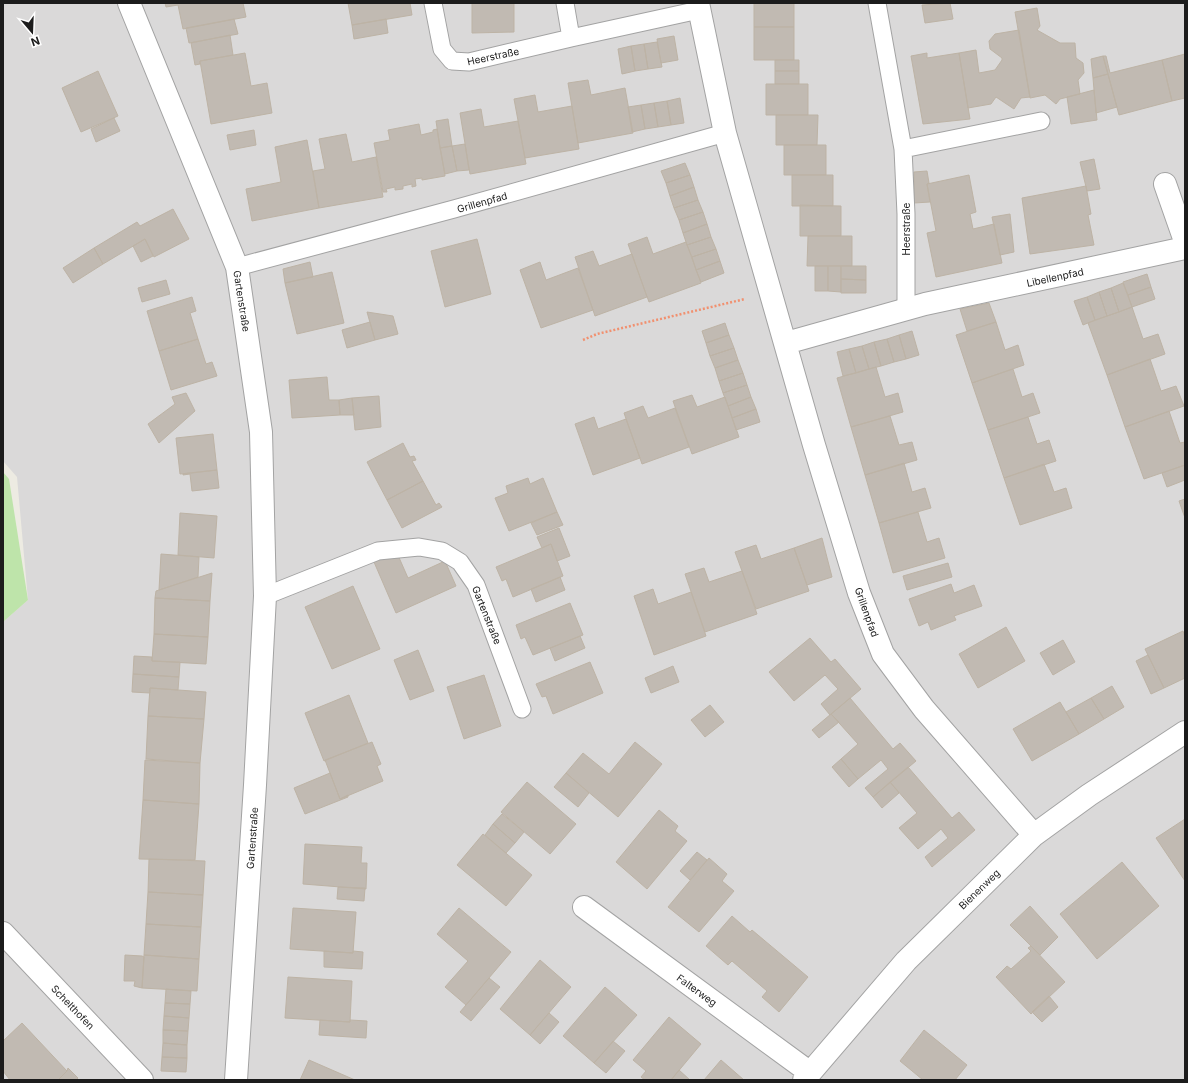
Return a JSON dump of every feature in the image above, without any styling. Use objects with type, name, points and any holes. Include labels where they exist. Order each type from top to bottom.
[{"type":"street","name":"Gartenstraße","points":[[129,3],[237,267],[261,432],[265,596],[255,785],[236,1080]]},
{"type":"street","name":"Grillenpfad","points":[[699,6],[725,133],[859,593],[883,654],[924,709],[1034,835]]},
{"type":"street","points":[[1165,184],[1185,241]]},
{"type":"street","name":"Libellenpfad","points":[[915,307],[1185,248]]},
{"type":"street","points":[[786,343],[915,307]]},
{"type":"street","name":"Bienenweg","points":[[807,1076],[906,961],[1034,835],[1088,795],[1185,732]]},
{"type":"street","name":"Falterweg","points":[[584,907],[807,1076]]},
{"type":"street","name":"Schelthofen","points":[[3,933],[142,1080]]},
{"type":"lane","name":"Heerstraße","points":[[433,3],[442,49],[452,61],[469,62],[699,6]]},
{"type":"lane","points":[[565,3],[571,38]]},
{"type":"lane","name":"Heerstraße","points":[[878,3],[903,149],[906,214],[915,307]]},
{"type":"lane","points":[[903,149],[1041,121]]},
{"type":"lane","name":"Grillenpfad","points":[[237,267],[454,209],[725,133]]},
{"type":"lane","name":"Gartenstraße","points":[[265,596],[378,551],[419,547],[442,551],[460,562],[476,585],[522,709]]},
{"type":"path","points":[[583,340],[597,334],[771,293]]},
{"type":"shaded area","points":[[3,3],[1185,3],[1185,1080],[3,1080],[3,622],[28,600],[17,477],[3,461]]},
{"type":"green space","points":[[3,472],[9,479],[28,600],[3,622]]},
{"type":"building","points":[[165,3],[243,3],[246,17],[183,29],[178,5],[166,7]]},
{"type":"building","points":[[348,3],[410,3],[412,15],[352,25]]},
{"type":"building","points":[[472,3],[514,3],[514,32],[472,33]]},
{"type":"building","points":[[754,3],[794,3],[794,27],[754,27]]},
{"type":"building","points":[[950,3],[953,19],[925,23],[922,5]]},
{"type":"building","points":[[1037,8],[1040,26],[1037,30],[1060,43],[1075,43],[1076,58],[1083,63],[1084,73],[1078,80],[1080,94],[1060,99],[1056,104],[1045,95],[1030,98],[1015,12]]},
{"type":"building","points":[[234,19],[238,34],[189,43],[186,28]]},
{"type":"building","points":[[386,19],[388,33],[354,39],[352,25]]},
{"type":"building","points":[[754,27],[794,27],[794,60],[754,60]]},
{"type":"building","points":[[1019,30],[1030,97],[1021,98],[1014,109],[996,97],[991,104],[968,108],[959,53],[976,50],[979,73],[995,70],[1002,58],[990,49],[989,41],[995,34]]},
{"type":"building","points":[[230,35],[233,55],[200,61],[200,64],[195,65],[191,43]]},
{"type":"building","points":[[674,36],[678,60],[661,63],[657,39]]},
{"type":"building","points":[[657,42],[662,67],[648,69],[644,44]]},
{"type":"building","points":[[644,44],[648,69],[635,71],[631,46]]},
{"type":"building","points":[[631,46],[635,71],[622,74],[618,49]]},
{"type":"building","points":[[245,53],[251,86],[267,83],[272,113],[211,124],[200,61]]},
{"type":"building","points":[[927,53],[927,58],[959,53],[970,119],[923,124],[911,56]]},
{"type":"building","points":[[1185,54],[1185,98],[1172,101],[1162,60]]},
{"type":"building","points":[[1103,56],[1106,56],[1110,73],[1162,60],[1172,101],[1119,115]]},
{"type":"building","points":[[1103,56],[1108,74],[1093,78],[1091,59]]},
{"type":"building","points":[[775,60],[799,60],[799,71],[775,71]]},
{"type":"building","points":[[98,71],[118,116],[81,132],[62,88]]},
{"type":"building","points":[[775,71],[799,71],[799,84],[775,84]]},
{"type":"building","points":[[1108,74],[1117,107],[1096,113],[1093,78]]},
{"type":"building","points":[[588,80],[591,95],[625,88],[633,133],[578,143],[568,83]]},
{"type":"building","points":[[766,84],[808,84],[808,115],[766,115]]},
{"type":"building","points":[[1094,90],[1097,120],[1071,124],[1067,97]]},
{"type":"building","points":[[535,95],[538,112],[572,106],[579,149],[525,158],[514,99]]},
{"type":"building","points":[[680,98],[684,123],[671,125],[667,101]]},
{"type":"building","points":[[667,101],[671,125],[658,127],[654,103]]},
{"type":"building","points":[[654,103],[658,127],[645,129],[641,105]]},
{"type":"building","points":[[641,105],[645,129],[632,132],[628,107]]},
{"type":"building","points":[[481,109],[484,127],[518,121],[526,164],[470,174],[460,113]]},
{"type":"building","points":[[776,115],[818,115],[817,145],[776,145]]},
{"type":"building","points":[[114,118],[120,131],[96,142],[91,129]]},
{"type":"building","points":[[448,119],[452,146],[440,148],[436,121]]},
{"type":"building","points":[[419,124],[421,135],[433,132],[433,130],[437,129],[445,176],[422,180],[422,178],[415,179],[416,186],[412,187],[412,184],[403,186],[403,189],[395,190],[395,187],[386,189],[387,192],[383,192],[374,143],[390,140],[388,130]]},
{"type":"building","points":[[254,130],[256,145],[230,150],[227,135]]},
{"type":"building","points":[[346,134],[352,162],[376,157],[383,197],[319,208],[313,171],[325,169],[319,139]]},
{"type":"building","points":[[307,140],[319,208],[252,221],[246,189],[281,182],[275,147]]},
{"type":"building","points":[[465,144],[469,170],[457,171],[452,146]]},
{"type":"building","points":[[784,145],[826,145],[826,175],[784,175]]},
{"type":"building","points":[[452,146],[457,171],[445,174],[440,148]]},
{"type":"building","points":[[1094,159],[1100,189],[1087,191],[1080,162]]},
{"type":"building","points":[[685,163],[690,175],[666,183],[661,171]]},
{"type":"building","points":[[927,171],[929,183],[927,184],[930,202],[914,203],[914,172]]},
{"type":"building","points":[[690,175],[694,187],[670,196],[666,183]]},
{"type":"building","points":[[792,175],[833,175],[833,206],[792,206]]},
{"type":"building","points":[[969,175],[976,212],[970,214],[973,229],[994,224],[1002,263],[936,277],[927,233],[936,231],[927,184]]},
{"type":"building","points":[[1086,186],[1091,214],[1088,215],[1094,245],[1030,254],[1022,198]]},
{"type":"building","points":[[694,187],[698,200],[674,208],[670,196]]},
{"type":"building","points":[[698,200],[703,212],[679,220],[674,208]]},
{"type":"building","points":[[800,205],[841,206],[841,236],[800,236]]},
{"type":"building","points":[[173,209],[189,239],[154,257],[145,239],[103,264],[94,248],[137,222],[140,226]]},
{"type":"building","points":[[703,212],[707,224],[683,233],[679,220]]},
{"type":"building","points":[[1010,214],[1014,252],[1000,255],[992,217]]},
{"type":"building","points":[[707,224],[711,237],[687,245],[683,233]]},
{"type":"building","points":[[808,236],[852,236],[852,266],[807,266]]},
{"type":"building","points":[[647,237],[653,254],[686,242],[701,283],[649,302],[628,244]]},
{"type":"building","points":[[711,237],[716,249],[692,257],[687,245]]},
{"type":"building","points":[[145,239],[153,256],[141,262],[133,246]]},
{"type":"building","points":[[477,239],[491,294],[445,307],[431,251]]},
{"type":"building","points":[[94,248],[103,264],[73,283],[63,268]]},
{"type":"building","points":[[716,249],[720,261],[696,270],[692,257]]},
{"type":"building","points":[[593,251],[599,266],[632,254],[647,297],[595,316],[575,257]]},
{"type":"building","points":[[720,261],[724,273],[701,282],[696,270]]},
{"type":"building","points":[[310,262],[313,277],[285,283],[283,269]]},
{"type":"building","points":[[540,262],[546,280],[578,268],[593,310],[541,328],[520,270]]},
{"type":"building","points":[[815,266],[828,266],[828,291],[815,291]]},
{"type":"building","points":[[828,266],[841,266],[841,292],[828,291]]},
{"type":"building","points":[[841,266],[866,266],[866,280],[841,279]]},
{"type":"building","points":[[332,272],[344,323],[297,334],[285,283]]},
{"type":"building","points":[[1147,274],[1151,287],[1128,295],[1123,282]]},
{"type":"building","points":[[841,279],[866,280],[866,293],[841,293]]},
{"type":"building","points":[[166,280],[170,294],[142,302],[138,288]]},
{"type":"building","points":[[1123,283],[1132,307],[1119,312],[1111,288]]},
{"type":"building","points":[[1151,287],[1155,299],[1132,307],[1128,295]]},
{"type":"building","points":[[1111,288],[1119,312],[1107,316],[1099,292]]},
{"type":"building","points":[[1099,292],[1107,316],[1095,320],[1087,297]]},
{"type":"building","points":[[192,297],[196,311],[190,313],[198,339],[159,351],[147,311]]},
{"type":"building","points":[[1087,297],[1095,320],[1083,325],[1074,301]]},
{"type":"building","points":[[989,303],[996,322],[967,331],[960,309]]},
{"type":"building","points":[[1132,307],[1143,339],[1158,334],[1165,354],[1107,375],[1088,323]]},
{"type":"building","points":[[367,312],[393,316],[398,334],[375,340]]},
{"type":"building","points":[[370,322],[375,340],[347,348],[342,330]]},
{"type":"building","points":[[996,322],[1005,350],[1018,345],[1024,365],[972,383],[956,335]]},
{"type":"building","points":[[725,323],[729,335],[706,343],[702,331]]},
{"type":"building","points":[[912,331],[919,355],[906,359],[899,335]]},
{"type":"building","points":[[729,335],[734,348],[710,356],[706,343]]},
{"type":"building","points":[[899,335],[906,359],[894,362],[887,339]]},
{"type":"building","points":[[198,339],[206,364],[212,362],[217,376],[171,390],[159,351]]},
{"type":"building","points":[[887,339],[894,362],[881,366],[874,342]]},
{"type":"building","points":[[874,342],[881,366],[869,369],[862,346]]},
{"type":"building","points":[[862,346],[869,369],[856,373],[849,349]]},
{"type":"building","points":[[734,348],[738,360],[715,368],[710,356]]},
{"type":"building","points":[[849,349],[856,373],[843,376],[837,352]]},
{"type":"building","points":[[1150,359],[1161,391],[1176,386],[1184,406],[1125,427],[1107,375]]},
{"type":"building","points":[[738,360],[743,373],[719,381],[715,368]]},
{"type":"building","points":[[876,367],[885,397],[898,393],[903,412],[851,427],[837,378]]},
{"type":"building","points":[[1013,369],[1022,397],[1033,393],[1040,413],[988,430],[972,383]]},
{"type":"building","points":[[743,373],[747,385],[723,393],[719,381]]},
{"type":"building","points":[[327,377],[329,400],[339,400],[340,415],[292,418],[289,380]]},
{"type":"building","points":[[747,385],[751,397],[728,406],[723,393]]},
{"type":"building","points":[[186,393],[195,411],[159,443],[148,424],[175,404],[172,397]]},
{"type":"building","points":[[692,395],[697,407],[725,397],[739,437],[692,454],[673,401]]},
{"type":"building","points":[[379,396],[381,427],[355,430],[352,398]]},
{"type":"building","points":[[751,397],[756,409],[732,418],[728,406]]},
{"type":"building","points":[[352,398],[354,415],[340,415],[339,400]]},
{"type":"building","points":[[643,406],[648,418],[675,408],[689,447],[642,464],[624,413]]},
{"type":"building","points":[[756,409],[760,422],[736,430],[732,418]]},
{"type":"building","points":[[1169,411],[1180,443],[1185,442],[1185,465],[1144,479],[1125,427]]},
{"type":"building","points":[[890,416],[899,445],[912,442],[917,460],[865,475],[851,427]]},
{"type":"building","points":[[594,417],[598,429],[626,419],[640,458],[593,475],[575,424]]},
{"type":"building","points":[[1028,417],[1037,444],[1049,440],[1056,461],[1004,478],[988,430]]},
{"type":"building","points":[[213,434],[217,470],[180,474],[176,438]]},
{"type":"building","points":[[403,443],[410,457],[414,456],[416,460],[412,461],[423,481],[387,500],[367,462]]},
{"type":"building","points":[[904,463],[912,492],[925,488],[931,508],[879,523],[865,475]]},
{"type":"building","points":[[1044,464],[1054,492],[1066,488],[1072,508],[1020,525],[1004,478]]},
{"type":"building","points":[[1185,465],[1185,480],[1167,487],[1162,473]]},
{"type":"building","points":[[217,470],[219,488],[192,491],[190,474],[183,475],[183,474]]},
{"type":"building","points":[[528,478],[530,484],[543,478],[557,512],[509,531],[495,498],[508,493],[506,486]]},
{"type":"building","points":[[423,481],[436,505],[439,503],[442,507],[402,528],[387,500]]},
{"type":"building","points":[[1185,499],[1185,518],[1179,501]]},
{"type":"building","points":[[557,512],[563,525],[537,535],[531,523]]},
{"type":"building","points":[[918,512],[927,542],[939,538],[945,558],[893,573],[879,523]]},
{"type":"building","points":[[180,513],[217,516],[214,558],[178,555]]},
{"type":"building","points":[[559,528],[570,556],[557,561],[551,544],[542,548],[537,537]]},
{"type":"building","points":[[822,538],[832,577],[807,585],[794,548]]},
{"type":"building","points":[[551,544],[563,576],[513,597],[506,579],[502,581],[496,567]]},
{"type":"building","points":[[756,545],[761,559],[794,548],[809,591],[756,609],[735,552]]},
{"type":"building","points":[[397,553],[408,578],[445,561],[456,586],[396,613],[374,562]]},
{"type":"building","points":[[161,554],[199,557],[198,577],[159,590]]},
{"type":"building","points":[[948,563],[952,577],[907,590],[903,576]]},
{"type":"building","points":[[704,568],[709,582],[742,571],[757,614],[705,632],[685,574]]},
{"type":"building","points":[[212,573],[210,601],[155,598],[156,591]]},
{"type":"building","points":[[560,577],[565,590],[536,602],[531,589]]},
{"type":"building","points":[[951,584],[954,593],[974,585],[982,606],[954,616],[956,620],[931,630],[928,622],[919,626],[909,599]]},
{"type":"building","points":[[353,586],[380,649],[332,669],[305,607]]},
{"type":"building","points":[[653,589],[658,604],[691,592],[706,636],[654,655],[634,596]]},
{"type":"building","points":[[155,598],[210,601],[208,637],[154,634]]},
{"type":"building","points":[[570,603],[583,635],[533,655],[525,637],[521,639],[516,625]]},
{"type":"building","points":[[1006,627],[1025,661],[978,688],[959,654]]},
{"type":"building","points":[[1183,631],[1185,637],[1185,678],[1164,688],[1145,649]]},
{"type":"building","points":[[154,634],[208,637],[206,664],[152,661]]},
{"type":"building","points":[[580,636],[585,648],[555,661],[550,648]]},
{"type":"building","points":[[810,638],[831,662],[835,659],[861,689],[830,715],[821,704],[838,689],[825,675],[794,701],[769,672]]},
{"type":"building","points":[[1063,640],[1075,662],[1053,675],[1040,653]]},
{"type":"building","points":[[418,650],[434,691],[410,700],[394,660]]},
{"type":"building","points":[[1148,655],[1164,688],[1151,694],[1136,661]]},
{"type":"building","points":[[134,656],[152,657],[152,661],[180,662],[179,677],[133,674]]},
{"type":"building","points":[[590,662],[603,693],[553,714],[546,696],[542,697],[536,684]]},
{"type":"building","points":[[673,666],[679,682],[651,693],[645,678]]},
{"type":"building","points":[[133,674],[179,677],[178,690],[150,688],[150,693],[132,692]]},
{"type":"building","points":[[484,675],[501,726],[464,739],[447,687]]},
{"type":"building","points":[[1112,686],[1124,707],[1104,719],[1091,698]]},
{"type":"building","points":[[150,688],[206,692],[204,719],[148,716]]},
{"type":"building","points":[[349,695],[368,743],[324,761],[305,713]]},
{"type":"building","points":[[850,698],[893,749],[900,743],[916,761],[873,797],[865,788],[888,769],[881,760],[858,779],[841,759],[858,744],[831,714]]},
{"type":"building","points":[[1091,698],[1104,719],[1079,734],[1066,712]]},
{"type":"building","points":[[1060,702],[1079,734],[1032,761],[1013,729]]},
{"type":"building","points":[[710,705],[724,722],[705,737],[691,720]]},
{"type":"building","points":[[831,714],[839,722],[819,738],[812,730]]},
{"type":"building","points":[[148,716],[204,719],[200,763],[146,759]]},
{"type":"building","points":[[372,742],[381,764],[377,766],[383,781],[340,799],[325,760]]},
{"type":"building","points":[[635,742],[662,764],[618,817],[566,773],[583,753],[609,774]]},
{"type":"building","points":[[841,759],[858,779],[849,787],[832,767]]},
{"type":"building","points":[[145,760],[200,763],[199,804],[143,800]]},
{"type":"building","points":[[908,767],[952,818],[959,812],[975,830],[932,867],[925,857],[948,838],[941,829],[918,849],[899,828],[917,813],[890,782]]},
{"type":"building","points":[[330,773],[340,799],[348,795],[348,797],[305,814],[294,788]]},
{"type":"building","points":[[566,773],[589,793],[578,807],[554,787]]},
{"type":"building","points":[[527,782],[576,824],[550,854],[501,812]]},
{"type":"building","points":[[890,782],[899,793],[882,808],[873,797]]},
{"type":"building","points":[[143,800],[199,804],[195,860],[139,859]]},
{"type":"building","points":[[659,810],[678,826],[675,831],[687,841],[647,889],[616,862]]},
{"type":"building","points":[[502,814],[524,832],[515,843],[493,824]]},
{"type":"building","points":[[1185,819],[1185,881],[1156,838]]},
{"type":"building","points":[[493,824],[515,843],[506,853],[485,835]]},
{"type":"building","points":[[483,834],[532,875],[506,906],[457,865]]},
{"type":"building","points":[[305,844],[362,847],[361,863],[367,863],[366,889],[303,884]]},
{"type":"building","points":[[697,852],[707,860],[690,880],[680,871]]},
{"type":"building","points":[[709,858],[727,874],[722,881],[734,891],[699,932],[668,907]]},
{"type":"building","points":[[149,859],[205,861],[203,895],[148,892]]},
{"type":"building","points":[[1122,862],[1159,906],[1097,959],[1060,914]]},
{"type":"building","points":[[338,887],[365,888],[364,901],[337,899]]},
{"type":"building","points":[[148,892],[203,895],[201,927],[146,924]]},
{"type":"building","points":[[1030,906],[1058,937],[1040,955],[1010,925]]},
{"type":"building","points":[[293,908],[356,912],[353,953],[290,949]]},
{"type":"building","points":[[459,908],[511,952],[466,1005],[445,987],[468,961],[437,934]]},
{"type":"building","points":[[732,916],[750,932],[752,930],[808,977],[779,1012],[762,997],[767,991],[732,961],[728,965],[706,946]]},
{"type":"building","points":[[146,924],[201,927],[199,959],[144,955]]},
{"type":"building","points":[[1031,946],[1065,982],[1031,1014],[996,977],[1007,966],[1011,969],[1031,951],[1028,948]]},
{"type":"building","points":[[324,951],[353,953],[353,951],[363,952],[362,969],[324,967]]},
{"type":"building","points":[[125,955],[144,957],[142,988],[134,986],[135,981],[124,981]]},
{"type":"building","points":[[144,955],[199,959],[197,991],[142,988]]},
{"type":"building","points":[[540,960],[571,987],[530,1035],[500,1009]]},
{"type":"building","points":[[288,977],[352,981],[350,1022],[285,1018]]},
{"type":"building","points":[[489,978],[500,987],[471,1021],[460,1012]]},
{"type":"building","points":[[605,987],[637,1015],[594,1063],[563,1036]]},
{"type":"building","points":[[166,989],[191,991],[190,1004],[165,1003]]},
{"type":"building","points":[[1049,996],[1058,1007],[1042,1022],[1032,1012]]},
{"type":"building","points":[[165,1003],[190,1004],[189,1018],[164,1016]]},
{"type":"building","points":[[549,1013],[559,1022],[540,1044],[530,1035]]},
{"type":"building","points":[[164,1016],[189,1018],[188,1031],[163,1030]]},
{"type":"building","points":[[669,1017],[701,1044],[671,1080],[645,1080],[641,1077],[646,1071],[633,1060]]},
{"type":"building","points":[[320,1020],[350,1022],[350,1020],[367,1021],[366,1038],[319,1035]]},
{"type":"building","points":[[22,1023],[67,1071],[58,1080],[10,1080],[3,1071],[3,1041]]},
{"type":"building","points":[[163,1030],[188,1031],[187,1045],[163,1043]]},
{"type":"building","points":[[924,1030],[967,1065],[955,1080],[923,1080],[900,1061]]},
{"type":"building","points":[[613,1041],[625,1051],[606,1073],[594,1063]]},
{"type":"building","points":[[163,1043],[187,1045],[187,1058],[162,1057]]},
{"type":"building","points":[[162,1057],[187,1058],[186,1072],[161,1071]]},
{"type":"building","points":[[309,1060],[355,1080],[300,1080]]},
{"type":"building","points":[[721,1060],[744,1080],[704,1080]]},
{"type":"building","points":[[68,1068],[78,1078],[76,1080],[58,1080],[67,1071]]},
{"type":"building","points":[[679,1070],[690,1080],[671,1080]]}]
